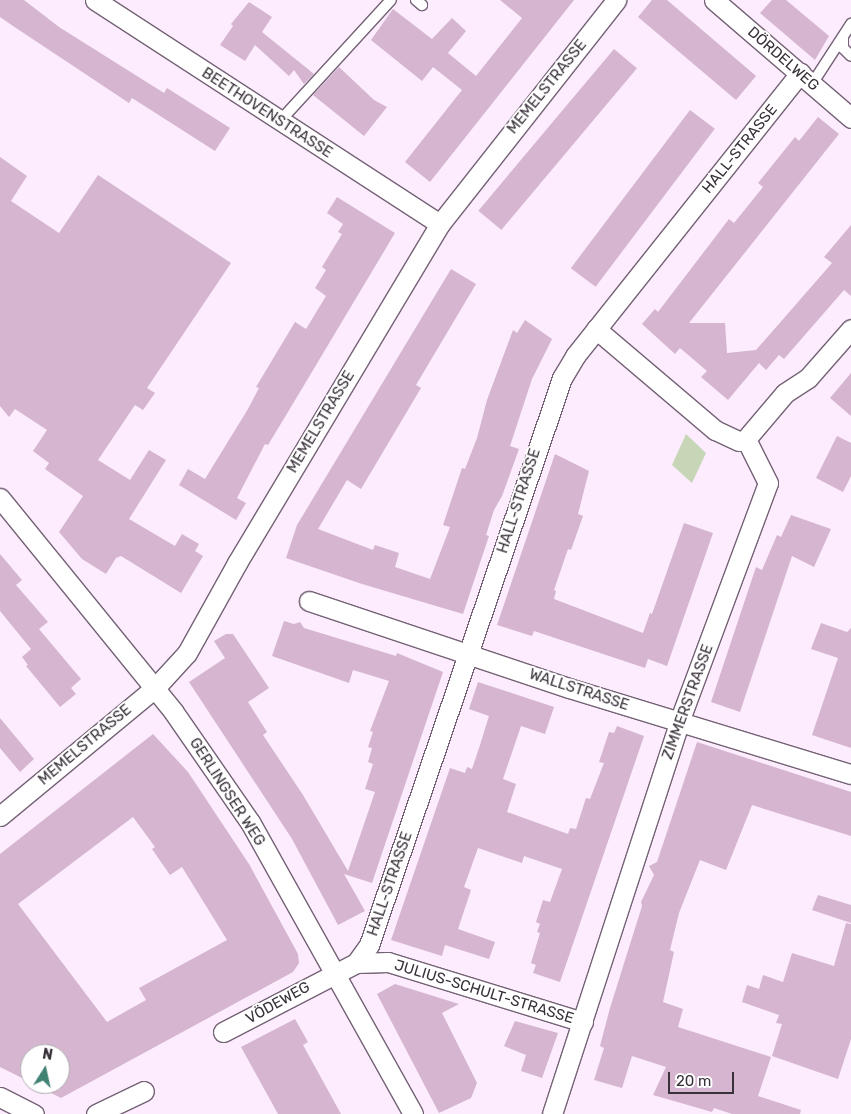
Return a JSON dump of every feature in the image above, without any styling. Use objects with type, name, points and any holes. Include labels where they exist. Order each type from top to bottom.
[{"type":"street","name":"BEETHOVENSTRASSE","points":[[95,0],[440,224]]},
{"type":"street","name":"MEMELSTRASSE","points":[[0,816],[155,688],[187,654],[237,563],[440,224],[616,0]]},
{"type":"street","name":"DÖRDELWEG","points":[[714,0],[851,118]]},
{"type":"street","name":"HALL-STRASSE","points":[[356,963],[369,945],[469,654],[552,402],[575,356],[806,79]]},
{"type":"street","points":[[596,329],[715,430],[738,441]]},
{"type":"street","name":"ZIMMERSTRASSE","points":[[552,1114],[680,722],[768,483],[746,439],[785,393],[808,378],[851,329]]},
{"type":"street","name":"GERLINGSER WEG","points":[[0,498],[155,688],[250,822],[332,973],[413,1114]]},
{"type":"street","name":"WALLSTRASSE","points":[[309,601],[680,722],[851,774]]},
{"type":"street","name":"JULIUS-SCHULT-STRASSE","points":[[356,963],[388,962],[583,1022]]},
{"type":"street","points":[[332,973],[356,963]]},
{"type":"street","name":"VÖDEWEG","points":[[223,1032],[332,973]]},
{"type":"street","points":[[96,1114],[144,1091]]},
{"type":"street","points":[[8,1105],[34,1114]]},
{"type":"lane","points":[[280,121],[392,0]]},
{"type":"lane","points":[[806,79],[843,37],[851,24]]},
{"type":"lane","points":[[843,37],[843,48],[851,56]]},
{"type":"green space","points":[[686,434],[706,453],[692,483],[672,465]]},
{"type":"building","points":[[0,0],[24,0],[59,27],[164,93],[167,88],[230,128],[215,151],[132,98],[129,103],[0,17]]},
{"type":"building","points":[[500,0],[574,0],[430,182],[405,162],[462,90],[433,67],[422,81],[371,40],[393,9],[432,39],[452,18],[466,31],[448,53],[476,76],[522,18]]},
{"type":"building","points":[[652,0],[667,0],[756,76],[736,100],[638,17]]},
{"type":"building","points":[[772,0],[786,0],[829,36],[815,60],[760,13]]},
{"type":"building","points":[[249,2],[272,17],[262,32],[314,74],[304,84],[294,70],[289,76],[255,45],[245,61],[220,45],[233,26],[231,24]]},
{"type":"building","points":[[614,49],[637,68],[501,230],[478,211]]},
{"type":"building","points":[[339,67],[374,100],[387,107],[364,136],[313,95]]},
{"type":"building","points":[[690,110],[715,129],[596,287],[571,268]]},
{"type":"building","points":[[818,117],[839,134],[689,323],[725,323],[727,353],[756,350],[832,263],[824,257],[851,225],[851,296],[844,290],[784,359],[779,355],[766,370],[759,363],[728,400],[701,377],[707,371],[680,348],[675,354],[642,324],[655,309],[658,312],[729,219],[734,223],[763,187],[758,183],[795,137],[799,141]]},
{"type":"building","points":[[0,157],[27,176],[11,201],[59,233],[98,175],[231,263],[147,388],[155,393],[143,410],[135,405],[98,460],[130,480],[149,450],[166,460],[129,519],[175,546],[182,534],[199,544],[195,551],[203,556],[181,593],[121,556],[116,558],[106,574],[82,559],[59,532],[83,496],[45,469],[49,463],[33,451],[47,430],[15,409],[9,417],[0,406]]},
{"type":"building","points":[[337,197],[395,233],[268,445],[265,444],[237,498],[246,503],[236,520],[179,485],[188,469],[205,479],[248,409],[259,388],[256,387],[295,322],[306,329],[326,296],[315,288],[326,270],[322,267],[342,234],[338,232],[343,224],[327,213]]},
{"type":"building","points":[[451,269],[476,284],[416,385],[421,388],[361,489],[347,480],[318,529],[373,550],[375,545],[399,553],[395,567],[430,579],[450,527],[443,525],[462,468],[465,469],[477,438],[487,400],[513,330],[517,333],[525,320],[552,339],[532,379],[510,446],[519,449],[502,496],[494,510],[486,535],[489,536],[463,614],[362,584],[286,558],[297,525]]},
{"type":"building","points":[[851,373],[851,416],[830,398]]},
{"type":"building","points":[[837,436],[851,443],[851,476],[843,492],[816,478]]},
{"type":"building","points":[[555,454],[589,471],[578,514],[583,516],[571,550],[568,549],[554,590],[556,591],[554,599],[643,633],[650,613],[652,614],[684,523],[713,533],[667,666],[648,659],[645,668],[534,631],[532,636],[497,625]]},
{"type":"building","points":[[791,515],[831,529],[814,567],[792,556],[740,712],[711,702],[756,567],[762,570],[777,535],[781,537]]},
{"type":"building","points":[[0,554],[22,580],[16,585],[48,622],[39,629],[81,679],[71,688],[76,694],[60,707],[26,666],[28,665],[22,657],[31,649],[0,611]]},
{"type":"building","points":[[284,621],[294,624],[300,622],[304,628],[396,656],[397,653],[443,672],[372,883],[344,874],[365,911],[338,925],[292,839],[189,682],[225,658],[214,641],[226,634],[233,634],[269,688],[248,702],[267,732],[263,735],[303,795],[348,871],[375,792],[365,789],[373,764],[368,762],[372,748],[368,747],[373,732],[370,731],[389,681],[353,670],[349,683],[272,656]]},
{"type":"building","points":[[821,623],[847,632],[851,628],[851,748],[812,735],[838,658],[811,649]]},
{"type":"building","points":[[478,682],[554,707],[545,734],[521,726],[503,779],[516,784],[507,812],[568,834],[570,828],[576,829],[586,798],[590,799],[604,763],[599,762],[609,732],[614,733],[617,726],[644,736],[560,982],[533,973],[536,965],[531,963],[540,933],[537,932],[540,924],[536,922],[543,900],[550,902],[562,869],[524,856],[522,863],[478,848],[464,887],[471,890],[458,929],[495,942],[489,959],[445,945],[442,956],[391,940],[450,768],[465,773],[467,767],[472,769],[489,716],[469,709]]},
{"type":"building","points":[[0,718],[34,759],[20,772],[0,748]]},
{"type":"building","points":[[153,734],[188,772],[249,864],[298,954],[299,963],[293,972],[70,1093],[70,1044],[20,1044],[20,1077],[0,1067],[0,854]],"holes":[[[133,817],[155,847],[152,849],[170,875],[182,867],[227,940],[139,988],[146,1000],[107,1022],[18,904]]]},
{"type":"building","points":[[697,742],[851,792],[851,836],[752,805],[726,870],[700,860],[679,913],[670,950],[674,952],[663,1002],[683,1009],[678,1027],[771,1057],[758,1096],[801,1110],[800,1114],[732,1114],[714,1108],[712,1112],[653,1095],[666,1067],[632,1056],[622,1088],[594,1080],[604,1048],[600,1046],[610,1008],[642,906],[641,902],[654,875],[649,866],[657,862]]},
{"type":"building","points":[[818,895],[851,905],[851,923],[812,910]]},
{"type":"building","points":[[846,923],[851,924],[851,1039],[838,1079],[772,1056],[782,1024],[776,1023],[779,1015],[742,1002],[747,985],[759,989],[763,975],[783,982],[792,953],[834,966]]},
{"type":"building","points":[[395,984],[459,1004],[442,1013],[477,1083],[471,1098],[439,1113],[377,994]]},
{"type":"building","points":[[295,1019],[308,1042],[303,1045],[341,1114],[278,1114],[241,1047]]},
{"type":"building","points":[[515,1021],[558,1033],[542,1078],[521,1071],[526,1055],[504,1046]]},
{"type":"building","points":[[53,1094],[68,1094],[61,1098]]}]
